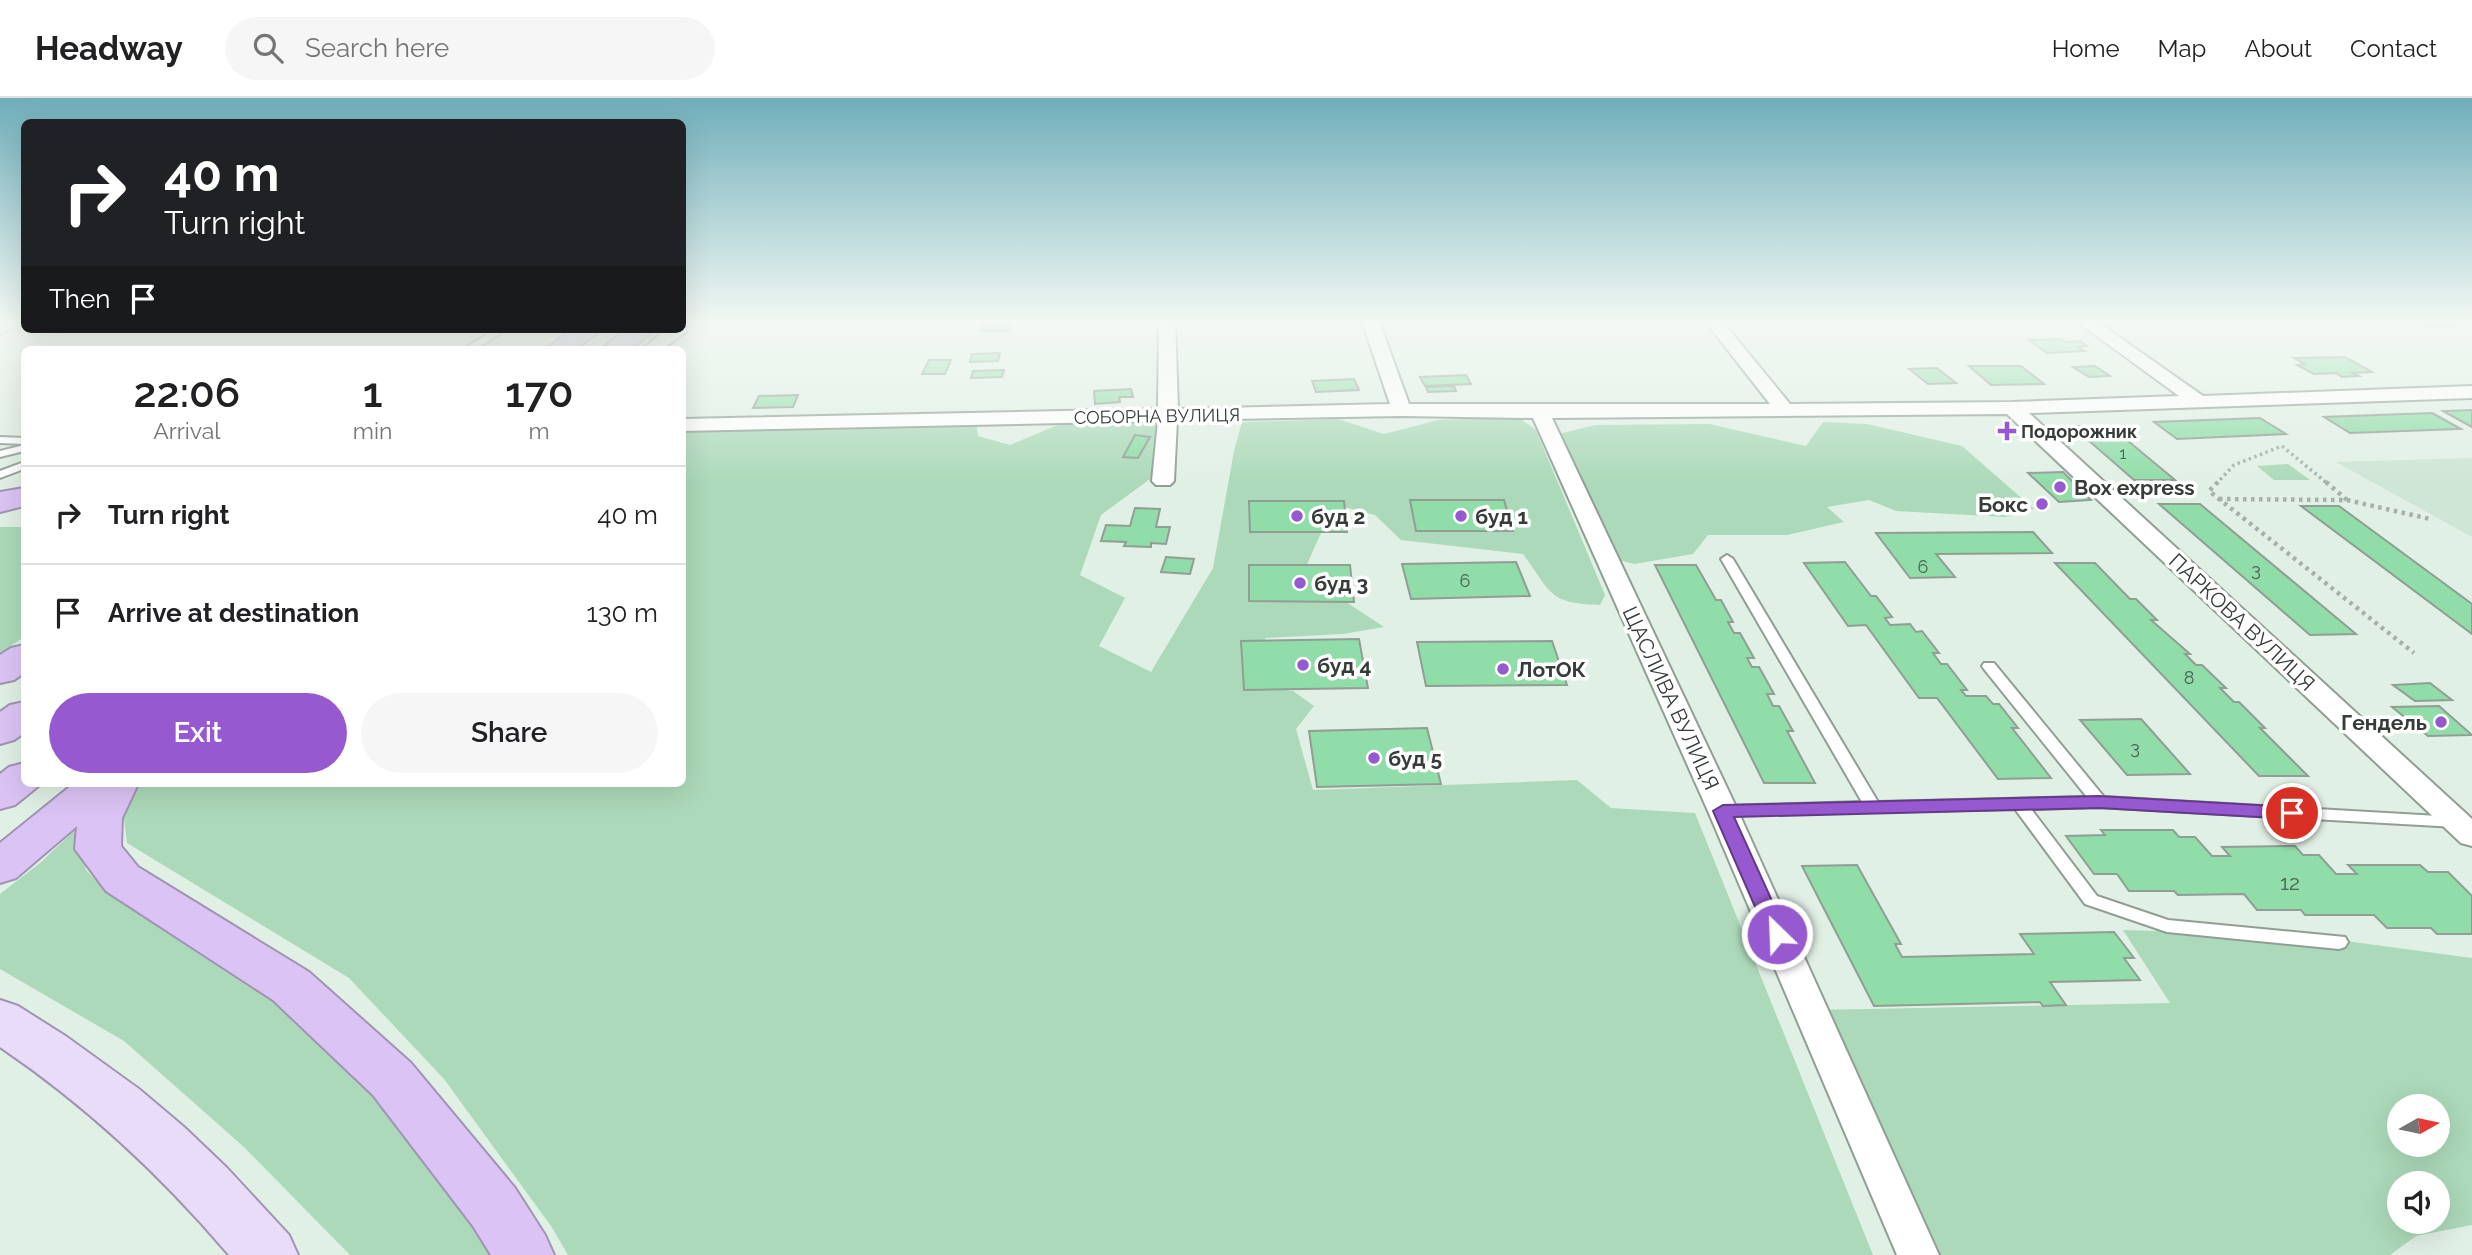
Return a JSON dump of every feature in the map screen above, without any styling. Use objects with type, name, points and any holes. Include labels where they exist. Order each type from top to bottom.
[{"type":"highway","points":[[0,502],[21,498]]},
{"type":"highway","points":[[0,517],[21,515]]},
{"type":"highway","points":[[0,672],[21,658]]},
{"type":"highway","points":[[0,731],[21,716]]},
{"type":"highway","points":[[0,794],[21,779]]},
{"type":"highway","points":[[0,867],[96,787]]},
{"type":"highway","points":[[116,787],[100,818],[98,849],[122,879],[291,986],[392,1079],[494,1207],[524,1255]]},
{"type":"main road","points":[[0,1020],[116,1105],[185,1164],[268,1255]]},
{"type":"street","points":[[1163,481],[1168,416],[1168,375]]},
{"type":"street","points":[[1389,375],[1401,410]]},
{"type":"street","points":[[1756,375],[1783,408]]},
{"type":"street","points":[[2161,375],[2198,401]]},
{"type":"street","name":"СОБОРНА ВУЛИЦЯ","points":[[686,425],[1401,410],[1540,412],[2012,408],[2472,392]]},
{"type":"street","name":"ПАРКОВА ВУЛИЦЯ","points":[[2012,408],[2465,829]]},
{"type":"street","name":"ЩАСЛИВА ВУЛИЦЯ","points":[[1540,412],[1723,811],[1918,1255]]},
{"type":"lane","points":[[0,440],[21,441]]},
{"type":"lane","points":[[0,454],[21,449]]},
{"type":"lane","points":[[0,475],[21,466]]},
{"type":"lane","points":[[1727,559],[1873,807]]},
{"type":"lane","points":[[1989,666],[2099,802]]},
{"type":"lane","points":[[1723,811],[2099,802],[2465,829]]},
{"type":"lane","points":[[2019,804],[2091,900],[2167,926],[2339,942]]},
{"type":"path","points":[[2347,500],[2282,446],[2234,465],[2209,491],[2414,653]]},
{"type":"path","points":[[2219,499],[2347,500],[2430,519]]},
{"type":"shaded area","points":[[2472,458],[2472,537],[2336,462]]},
{"type":"green space","points":[[1518,417],[1536,430],[1605,595],[1600,605],[1570,602],[1546,587],[1523,554],[1401,540],[1375,515],[1320,501],[1321,533],[1295,591],[1337,596],[1384,627],[1343,634],[1265,638],[1269,688],[1293,691],[1314,706],[1296,729],[1313,790],[1577,780],[1611,808],[1695,813],[1873,1255],[568,1255],[551,1226],[444,1079],[349,978],[127,843],[122,801],[133,787],[686,787],[686,429],[976,423],[978,436],[1010,445],[1055,426],[1092,420],[1149,421],[1159,428],[1150,479],[1101,515],[1080,575],[1125,598],[1099,646],[1151,672],[1213,568],[1234,451],[1242,422],[1338,419],[1384,434],[1438,420]]},
{"type":"green space","points":[[1823,422],[1867,424],[1962,446],[2034,509],[2006,517],[1896,511],[1869,500],[1827,507],[1844,522],[1787,535],[1708,535],[1693,554],[1634,564],[1611,558],[1559,434],[1595,425],[1709,424],[1806,446]]},
{"type":"green space","points":[[2288,464],[2310,480],[2274,480],[2257,466]]},
{"type":"green space","points":[[0,527],[21,527],[21,639],[0,653]]},
{"type":"green space","points":[[80,825],[81,852],[86,870],[105,889],[199,948],[272,1000],[371,1092],[498,1255],[350,1255],[244,1147],[124,1041],[0,969],[0,894],[40,863]]},
{"type":"green space","points":[[2123,930],[2301,935],[2472,958],[2472,1225],[2450,1229],[2450,1171],[2387,1171],[2387,1234],[2426,1234],[2416,1236],[2390,1255],[1928,1255],[1816,1010],[2170,1003]]},
{"type":"building","points":[[972,375],[1003,375],[1002,377],[971,378]]},
{"type":"building","points":[[1466,375],[1471,384],[1425,386],[1420,377]]},
{"type":"building","points":[[1917,375],[1946,375],[1956,383],[1928,384]]},
{"type":"building","points":[[1979,375],[2032,375],[2044,384],[1991,385]]},
{"type":"building","points":[[2086,375],[2110,376],[2089,377]]},
{"type":"building","points":[[1354,379],[1359,390],[1316,392],[1312,381]]},
{"type":"building","points":[[1454,386],[1456,391],[1428,392],[1426,387]]},
{"type":"building","points":[[1131,389],[1133,397],[1119,397],[1120,402],[1095,404],[1094,391]]},
{"type":"building","points":[[798,395],[793,407],[753,408],[759,396]]},
{"type":"building","points":[[2472,410],[2472,427],[2443,411]]},
{"type":"building","points":[[2432,413],[2461,429],[2350,433],[2324,417]]},
{"type":"building","points":[[2260,418],[2286,434],[2177,439],[2154,422]]},
{"type":"building","points":[[2072,426],[2110,426],[2175,480],[2134,480]]},
{"type":"building","points":[[1135,435],[1150,437],[1138,458],[1123,457]]},
{"type":"building","name":"Box express","points":[[2063,472],[2091,500],[2059,502],[2028,473]]},
{"type":"building","name":"буд 1","points":[[1410,500],[1504,500],[1513,531],[1416,531]]},
{"type":"building","name":"буд 2","points":[[1249,501],[1344,501],[1347,532],[1250,532]]},
{"type":"building","points":[[2159,504],[2200,504],[2356,634],[2310,635]]},
{"type":"building","points":[[2301,506],[2339,506],[2472,604],[2472,634]]},
{"type":"building","points":[[1135,508],[1160,509],[1156,527],[1170,527],[1166,544],[1151,543],[1151,547],[1124,546],[1126,542],[1101,541],[1106,525],[1130,526]]},
{"type":"building","points":[[2033,532],[2052,553],[1936,554],[1955,577],[1910,578],[1876,533]]},
{"type":"building","points":[[1166,557],[1194,559],[1190,574],[1161,572]]},
{"type":"building","points":[[1516,562],[1530,596],[1411,599],[1402,564]]},
{"type":"building","points":[[1845,562],[1871,596],[1876,596],[1892,617],[1885,618],[1890,625],[1910,624],[1916,632],[1922,631],[1939,653],[1933,653],[1941,664],[1947,664],[1967,690],[1961,690],[1966,696],[1986,696],[1993,704],[1999,704],[2018,728],[2012,728],[2051,778],[1998,779],[1937,698],[1919,698],[1866,625],[1848,626],[1804,563]]},
{"type":"building","points":[[2055,563],[2095,563],[2130,599],[2136,599],[2157,620],[2151,620],[2190,654],[2185,654],[2196,665],[2202,665],[2226,688],[2220,688],[2234,702],[2239,702],[2265,728],[2260,728],[2308,776],[2259,776]]},
{"type":"building","name":"буд 3","points":[[1249,565],[1350,565],[1354,602],[1249,601]]},
{"type":"building","points":[[1655,565],[1696,565],[1716,600],[1721,600],[1733,622],[1728,622],[1734,633],[1740,633],[1754,658],[1747,658],[1752,667],[1759,667],[1774,694],[1767,694],[1773,706],[1779,706],[1793,731],[1787,731],[1815,783],[1764,783]]},
{"type":"building","name":"буд 4","points":[[1359,639],[1368,688],[1244,690],[1241,641]]},
{"type":"building","points":[[1552,641],[1567,685],[1426,686],[1417,642]]},
{"type":"building","points":[[2430,683],[2452,700],[2415,701],[2393,685]]},
{"type":"building","points":[[2439,706],[2472,735],[2428,736],[2392,707]]},
{"type":"building","points":[[2141,719],[2190,774],[2127,775],[2080,720]]},
{"type":"building","name":"буд 5","points":[[1427,728],[1441,784],[1317,787],[1309,731]]},
{"type":"building","points":[[2101,830],[2173,830],[2179,837],[2195,837],[2212,856],[2230,856],[2222,847],[2295,846],[2303,855],[2319,855],[2336,874],[2357,874],[2348,865],[2420,865],[2428,872],[2448,872],[2472,896],[2472,934],[2437,934],[2431,928],[2387,928],[2374,915],[2305,915],[2301,910],[2257,910],[2244,894],[2178,895],[2174,891],[2129,891],[2117,874],[2094,874],[2066,836],[2105,835]]},
{"type":"building","points":[[1857,865],[1901,944],[1895,944],[1902,957],[2034,954],[2020,934],[2114,932],[2134,958],[2124,958],[2140,980],[2050,982],[2066,1005],[2043,1006],[2040,1002],[1874,1006],[1802,866]]},
{"type":"place","name":"Подорожник","points":[[2007,431]]},
{"type":"place","name":"Box express","points":[[2060,487]]},
{"type":"place","name":"Бокс","points":[[2042,504]]},
{"type":"place","name":"буд 2","points":[[1297,516]]},
{"type":"place","name":"буд 1","points":[[1461,516]]},
{"type":"place","name":"буд 3","points":[[1300,583]]},
{"type":"place","name":"буд 4","points":[[1303,665]]},
{"type":"place","name":"ЛотОК","points":[[1503,669]]},
{"type":"place","name":"Гендель","points":[[2441,722]]},
{"type":"place","name":"буд 5","points":[[1374,758]]},
{"type":"route","points":[[1777,934],[1723,811],[2099,802],[2292,813]]}]
